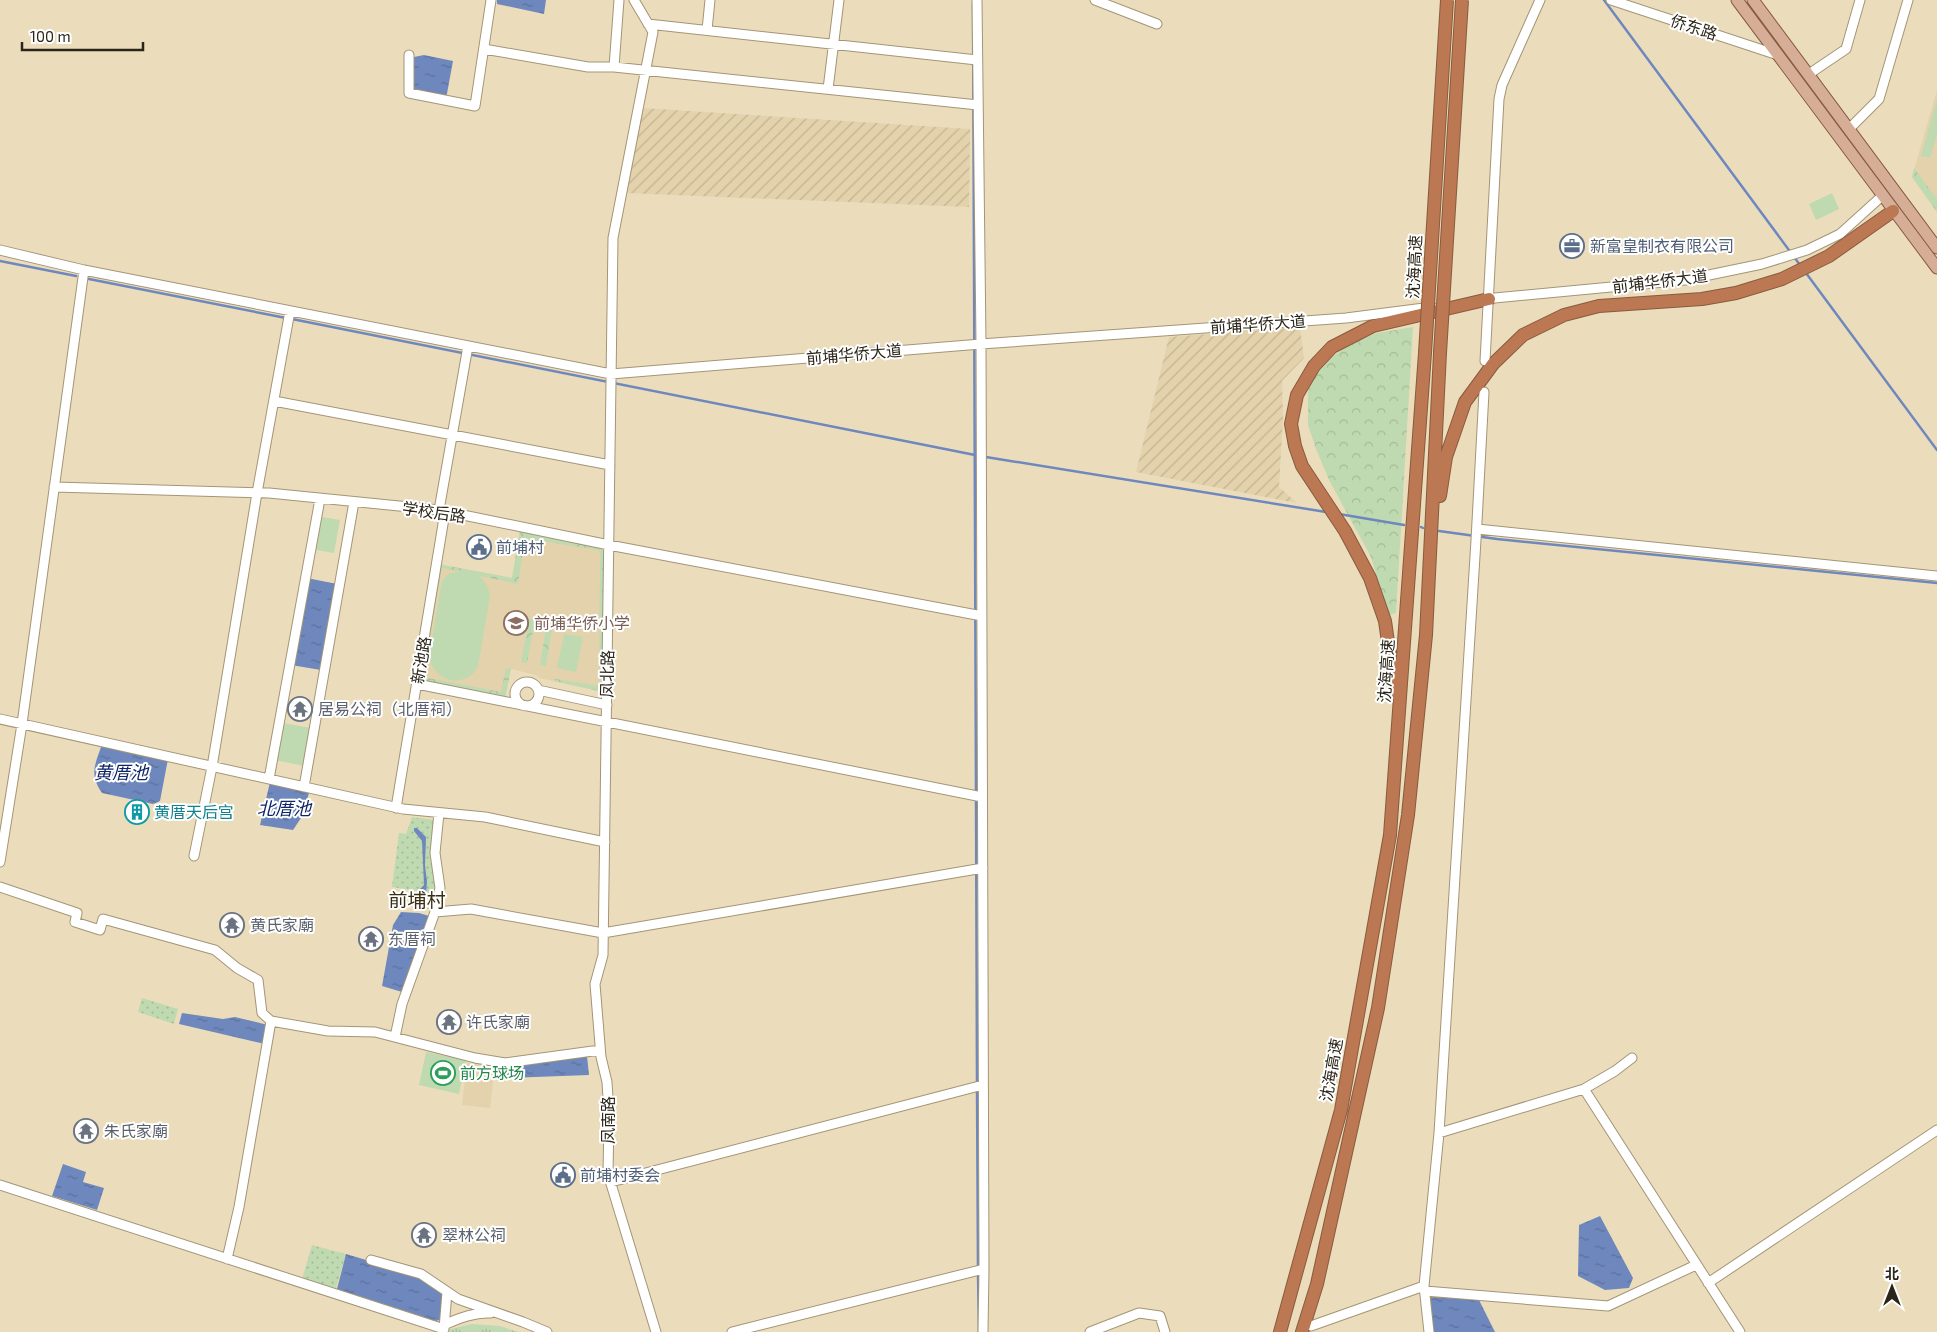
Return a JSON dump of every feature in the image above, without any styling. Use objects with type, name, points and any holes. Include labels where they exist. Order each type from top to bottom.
[{"type":"highway","name":"沈海高速","points":[[1280,1332],[1340,1110],[1390,835],[1425,353],[1447,0]]},
{"type":"highway","name":"沈海高速","points":[[1307,1329],[1378,1008],[1408,815],[1426,635],[1440,353],[1462,0]]},
{"type":"highway","points":[[1429,578],[1446,457],[1465,402],[1493,364],[1523,335],[1564,315],[1599,306],[1702,300],[1782,279],[1829,256],[1893,210]]},
{"type":"highway","points":[[1398,725],[1392,661],[1382,612],[1370,578],[1345,531],[1302,466],[1295,446],[1291,424],[1298,395],[1314,366],[1332,347],[1373,326],[1488,299]]},
{"type":"main road","points":[[1737,0],[1937,268]]},
{"type":"main road","points":[[1753,0],[1937,248]]},
{"type":"street","points":[[409,54],[409,93],[475,106],[491,0]]},
{"type":"street","points":[[614,67],[619,0]]},
{"type":"street","points":[[634,0],[648,24],[974,60]]},
{"type":"street","points":[[707,30],[710,0]]},
{"type":"street","points":[[828,89],[839,0]]},
{"type":"street","points":[[978,0],[974,60],[980,1270],[983,1332]]},
{"type":"street","points":[[1095,0],[1157,24]]},
{"type":"street","points":[[1485,361],[1499,99],[1502,85],[1540,0]]},
{"type":"street","name":"侨东路","points":[[1611,0],[1778,55]]},
{"type":"street","points":[[1809,74],[1846,49],[1860,0]]},
{"type":"street","points":[[1849,129],[1879,100],[1908,0]]},
{"type":"street","name":"凤北路","points":[[604,933],[613,238],[653,32],[648,24]]},
{"type":"street","points":[[484,49],[588,67],[646,70],[975,105]]},
{"type":"street","name":"前埔华侨大道","points":[[0,250],[290,316],[611,380],[976,344],[1346,318],[1488,299],[1685,280],[1762,264],[1840,234],[1882,196]]},
{"type":"street","points":[[0,862],[22,724],[84,270]]},
{"type":"street","points":[[194,856],[212,766],[257,493],[290,316]]},
{"type":"street","name":"新池路","points":[[396,808],[417,684],[452,435],[467,351]]},
{"type":"street","points":[[1429,1332],[1424,1289],[1439,1134],[1477,534],[1484,392]]},
{"type":"street","points":[[274,401],[610,465]]},
{"type":"street","name":"学校后路","points":[[54,487],[257,493],[442,511],[609,545],[977,615]]},
{"type":"street","points":[[269,779],[320,499]]},
{"type":"street","points":[[304,787],[354,502]]},
{"type":"street","points":[[1477,534],[1937,576]]},
{"type":"street","points":[[528,683],[535,685],[539,695],[536,702],[526,706],[516,699],[516,691],[518,687],[528,683]]},
{"type":"street","points":[[417,684],[978,796]]},
{"type":"street","points":[[538,690],[607,704]]},
{"type":"street","points":[[0,719],[396,808],[485,817],[605,842]]},
{"type":"street","points":[[394,1037],[402,1004],[435,912],[440,888],[434,852],[439,812]]},
{"type":"street","points":[[435,912],[471,909],[604,933],[979,869]]},
{"type":"street","points":[[0,887],[77,913],[75,922],[100,930],[103,919],[215,950],[237,968],[258,980],[262,1013],[271,1020],[328,1031],[375,1032],[475,1058],[505,1063],[600,1050]]},
{"type":"street","name":"凤南路","points":[[604,933],[604,955],[595,984],[600,1050],[607,1082],[609,1114],[608,1174],[656,1332]]},
{"type":"street","points":[[227,1259],[239,1207],[271,1020]]},
{"type":"street","points":[[1439,1134],[1584,1090],[1632,1058]]},
{"type":"street","points":[[611,1182],[979,1086]]},
{"type":"street","points":[[1584,1090],[1740,1332]]},
{"type":"street","points":[[1708,1283],[1937,1130]]},
{"type":"street","points":[[0,1185],[444,1329],[447,1292]]},
{"type":"street","points":[[371,1260],[421,1274],[458,1299],[546,1332]]},
{"type":"street","points":[[1307,1329],[1424,1289],[1608,1306],[1696,1265]]},
{"type":"street","points":[[732,1332],[980,1270]]},
{"type":"street","points":[[446,1324],[483,1312],[499,1313]]},
{"type":"street","points":[[1090,1332],[1138,1313],[1160,1316],[1165,1332]]},
{"type":"shaded area","points":[[1937,90],[1937,212],[1912,177]]},
{"type":"shaded area","points":[[642,108],[970,129],[969,207],[626,193]]},
{"type":"shaded area","points":[[1300,327],[1304,358],[1282,381],[1283,418],[1279,487],[1297,503],[1136,472],[1169,337]]},
{"type":"shaded area","name":"前埔华侨小学","points":[[520,531],[602,548],[604,552],[603,692],[539,678],[536,675],[511,669],[505,698],[418,681],[438,564],[512,578]]},
{"type":"shaded area","points":[[467,1063],[495,1066],[490,1108],[462,1105]]},
{"type":"green space","points":[[1937,99],[1937,134],[1930,158],[1921,156]]},
{"type":"green space","points":[[1914,168],[1937,199],[1937,212],[1912,177]]},
{"type":"green space","points":[[1832,193],[1839,209],[1816,220],[1809,204]]},
{"type":"green space","points":[[1413,327],[1396,613],[1388,615],[1371,557],[1329,480],[1316,449],[1308,425],[1308,392],[1316,370],[1349,344],[1377,333]]},
{"type":"green space","points":[[322,517],[340,520],[334,553],[316,550]]},
{"type":"green space","points":[[520,531],[598,546],[604,552],[603,692],[554,681],[555,679],[599,686],[600,552],[525,538],[518,584],[442,568],[423,677],[501,692],[506,668],[511,669],[505,698],[418,681],[438,564],[512,578]]},
{"type":"green space","points":[[461,571],[477,574],[481,577],[487,585],[490,596],[478,666],[466,678],[451,680],[437,673],[429,657],[442,581],[448,574]]},
{"type":"green space","points":[[529,619],[535,620],[527,663],[521,662]]},
{"type":"green space","points":[[547,622],[553,623],[546,666],[540,665]]},
{"type":"green space","points":[[564,634],[583,637],[576,672],[557,668]]},
{"type":"green space","points":[[283,723],[311,728],[304,766],[275,760]]},
{"type":"green space","points":[[412,817],[434,820],[432,845],[436,890],[434,909],[415,908],[418,891],[392,887],[399,833],[406,834]]},
{"type":"green space","points":[[142,998],[178,1009],[174,1024],[138,1012]]},
{"type":"green space","name":"前方球场","points":[[426,1052],[466,1060],[459,1094],[419,1085]]},
{"type":"green space","points":[[312,1245],[346,1254],[336,1288],[302,1279]]},
{"type":"green space","points":[[472,1324],[500,1326],[518,1332],[445,1332],[446,1330]]},
{"type":"water","points":[[497,0],[546,0],[544,14],[497,4]]},
{"type":"water","points":[[424,55],[453,61],[446,99],[412,90],[411,71],[414,57]]},
{"type":"water","points":[[307,578],[337,584],[321,670],[291,665]]},
{"type":"water","name":"黄厝池","points":[[102,744],[168,759],[160,801],[153,804],[102,793],[94,775],[95,764]]},
{"type":"water","name":"北厝池","points":[[270,782],[309,793],[301,818],[293,830],[260,825]]},
{"type":"water","points":[[414,828],[417,828],[426,837],[425,865],[427,882],[425,909],[415,908],[418,891],[424,885],[422,841],[414,831]]},
{"type":"water","points":[[401,912],[419,913],[429,916],[402,992],[382,986],[393,925]]},
{"type":"water","points":[[182,1013],[223,1019],[235,1017],[268,1025],[265,1044],[179,1024]]},
{"type":"water","points":[[587,1056],[589,1075],[505,1078],[505,1065]]},
{"type":"water","points":[[63,1164],[86,1172],[83,1182],[104,1188],[97,1210],[52,1196]]},
{"type":"water","points":[[1600,1216],[1633,1278],[1629,1288],[1605,1290],[1578,1276],[1579,1225]]},
{"type":"water","points":[[346,1254],[420,1276],[444,1293],[443,1319],[436,1321],[337,1289]]},
{"type":"water","points":[[1431,1297],[1479,1300],[1495,1332],[1434,1332],[1429,1302]]},
{"type":"waterway","points":[[1604,0],[1800,265]]},
{"type":"waterway","points":[[973,4],[976,793]]},
{"type":"waterway","points":[[0,261],[76,276]]},
{"type":"waterway","points":[[1806,273],[1937,450]]},
{"type":"waterway","points":[[89,279],[286,318]]},
{"type":"waterway","points":[[292,319],[975,455]]},
{"type":"waterway","points":[[986,457],[1326,512]]},
{"type":"waterway","points":[[1339,514],[1404,525]]},
{"type":"waterway","points":[[1439,531],[1497,539],[1937,583]]},
{"type":"waterway","points":[[976,799],[977,1083]]},
{"type":"waterway","points":[[977,1089],[978,1268]]},
{"type":"waterway","points":[[978,1274],[979,1332]]},
{"type":"place","name":"新富皇制衣有限公司","points":[[1572,246]]},
{"type":"place","name":"前埔村","points":[[479,547]]},
{"type":"place","name":"前埔华侨小学","points":[[516,623]]},
{"type":"place","name":"居易公祠（北厝祠）","points":[[300,709]]},
{"type":"place","name":"黄厝天后宫","points":[[137,812]]},
{"type":"place","name":"黄氏家廟","points":[[232,925]]},
{"type":"place","name":"东厝祠","points":[[371,939]]},
{"type":"place","name":"许氏家廟","points":[[449,1022]]},
{"type":"place","name":"前方球场","points":[[443,1073]]},
{"type":"place","name":"朱氏家廟","points":[[86,1131]]},
{"type":"place","name":"前埔村委会","points":[[563,1175]]},
{"type":"place","name":"翠林公祠","points":[[424,1235]]},
{"type":"district","name":"前埔村","points":[[417,900]]}]
